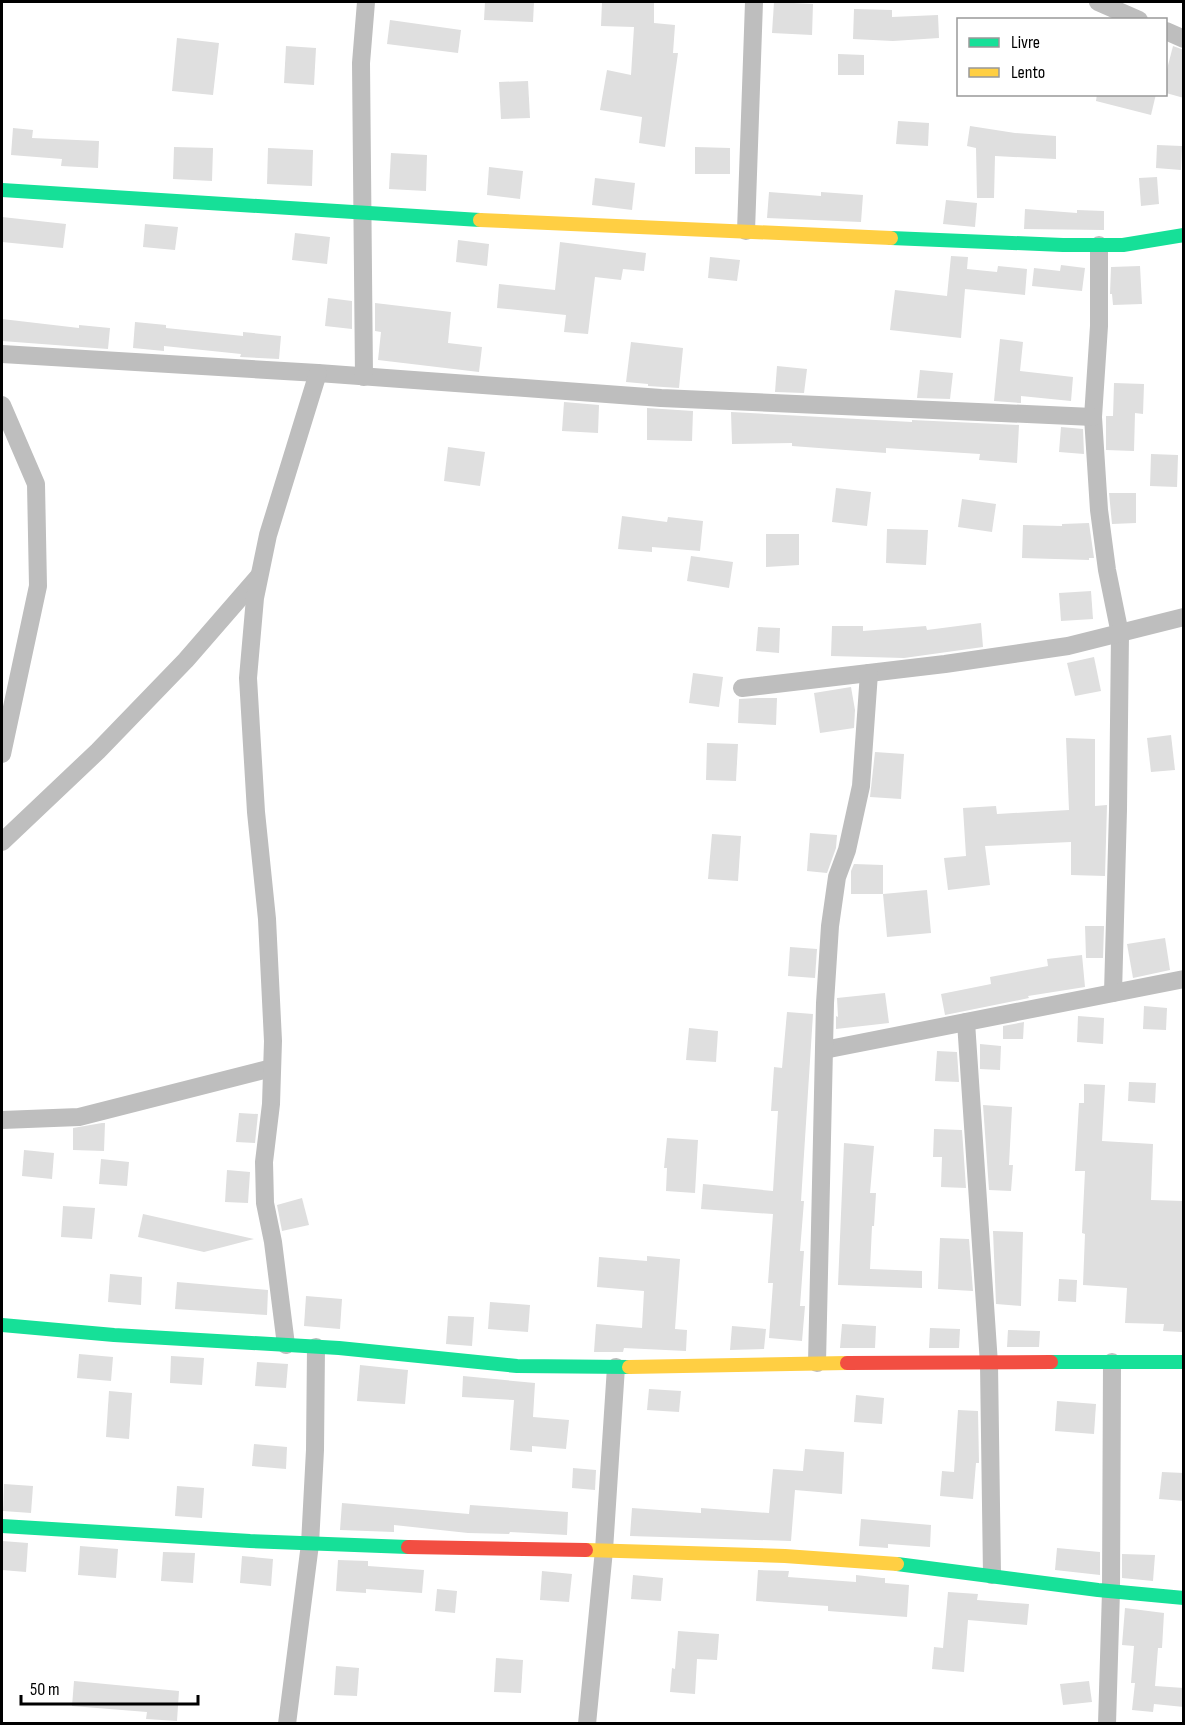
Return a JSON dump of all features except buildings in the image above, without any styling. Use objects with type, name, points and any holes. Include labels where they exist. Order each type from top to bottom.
[{"type":"street","points":[[364,377],[361,63],[366,2]]},
{"type":"street","points":[[746,231],[754,2]]},
{"type":"street","points":[[1098,2],[1134,18]]},
{"type":"street","points":[[1167,31],[1184,39]]},
{"type":"street","points":[[2,190],[364,214],[960,241],[1124,245],[1184,235]]},
{"type":"street","points":[[1099,245],[1099,326],[1093,417],[1099,510],[1107,570],[1120,634],[1113,993]]},
{"type":"street","points":[[2,354],[318,373],[661,398],[1093,417]]},
{"type":"street","points":[[286,1346],[273,1242],[265,1203],[264,1162],[273,1041],[267,919],[256,812],[248,678],[255,598],[260,574],[277,506],[318,373]]},
{"type":"street","points":[[2,405],[8,433],[36,484],[38,585],[2,754]]},
{"type":"street","points":[[2,842],[98,751],[162,685],[260,574]]},
{"type":"street","points":[[742,688],[1068,646],[1184,617]]},
{"type":"street","points":[[817,1363],[824,1050],[830,926],[837,877],[847,850],[861,786],[869,673]]},
{"type":"street","points":[[824,1050],[1184,979]]},
{"type":"street","points":[[966,1022],[988,1364],[992,1575]]},
{"type":"street","points":[[2,1120],[79,1117],[272,1068]]},
{"type":"street","points":[[2,1325],[114,1335],[316,1347],[516,1366],[1184,1362]]},
{"type":"street","points":[[287,1724],[310,1544],[315,1450],[316,1347]]},
{"type":"street","points":[[1107,1724],[1111,1591],[1112,1362]]},
{"type":"street","points":[[587,1724],[604,1550],[616,1367]]},
{"type":"street","points":[[2,1526],[310,1544],[604,1550],[841,1559],[1184,1598]]},
{"type":"traffic: fast","points":[[2,190],[480,220]]},
{"type":"traffic: fast","points":[[891,238],[1063,245],[1123,245],[1184,235]]},
{"type":"traffic: fast","points":[[2,1325],[114,1335],[339,1348],[517,1366],[629,1367]]},
{"type":"traffic: fast","points":[[1051,1362],[1184,1362]]},
{"type":"traffic: fast","points":[[2,1526],[250,1541],[408,1547]]},
{"type":"traffic: fast","points":[[897,1564],[1098,1590],[1184,1598]]},
{"type":"traffic: slow","points":[[480,220],[891,238]]},
{"type":"traffic: slow","points":[[629,1367],[847,1363]]},
{"type":"traffic: slow","points":[[586,1550],[785,1556],[897,1564]]},
{"type":"traffic: jam","points":[[847,1363],[1051,1362]]},
{"type":"traffic: jam","points":[[408,1547],[586,1550]]}]
